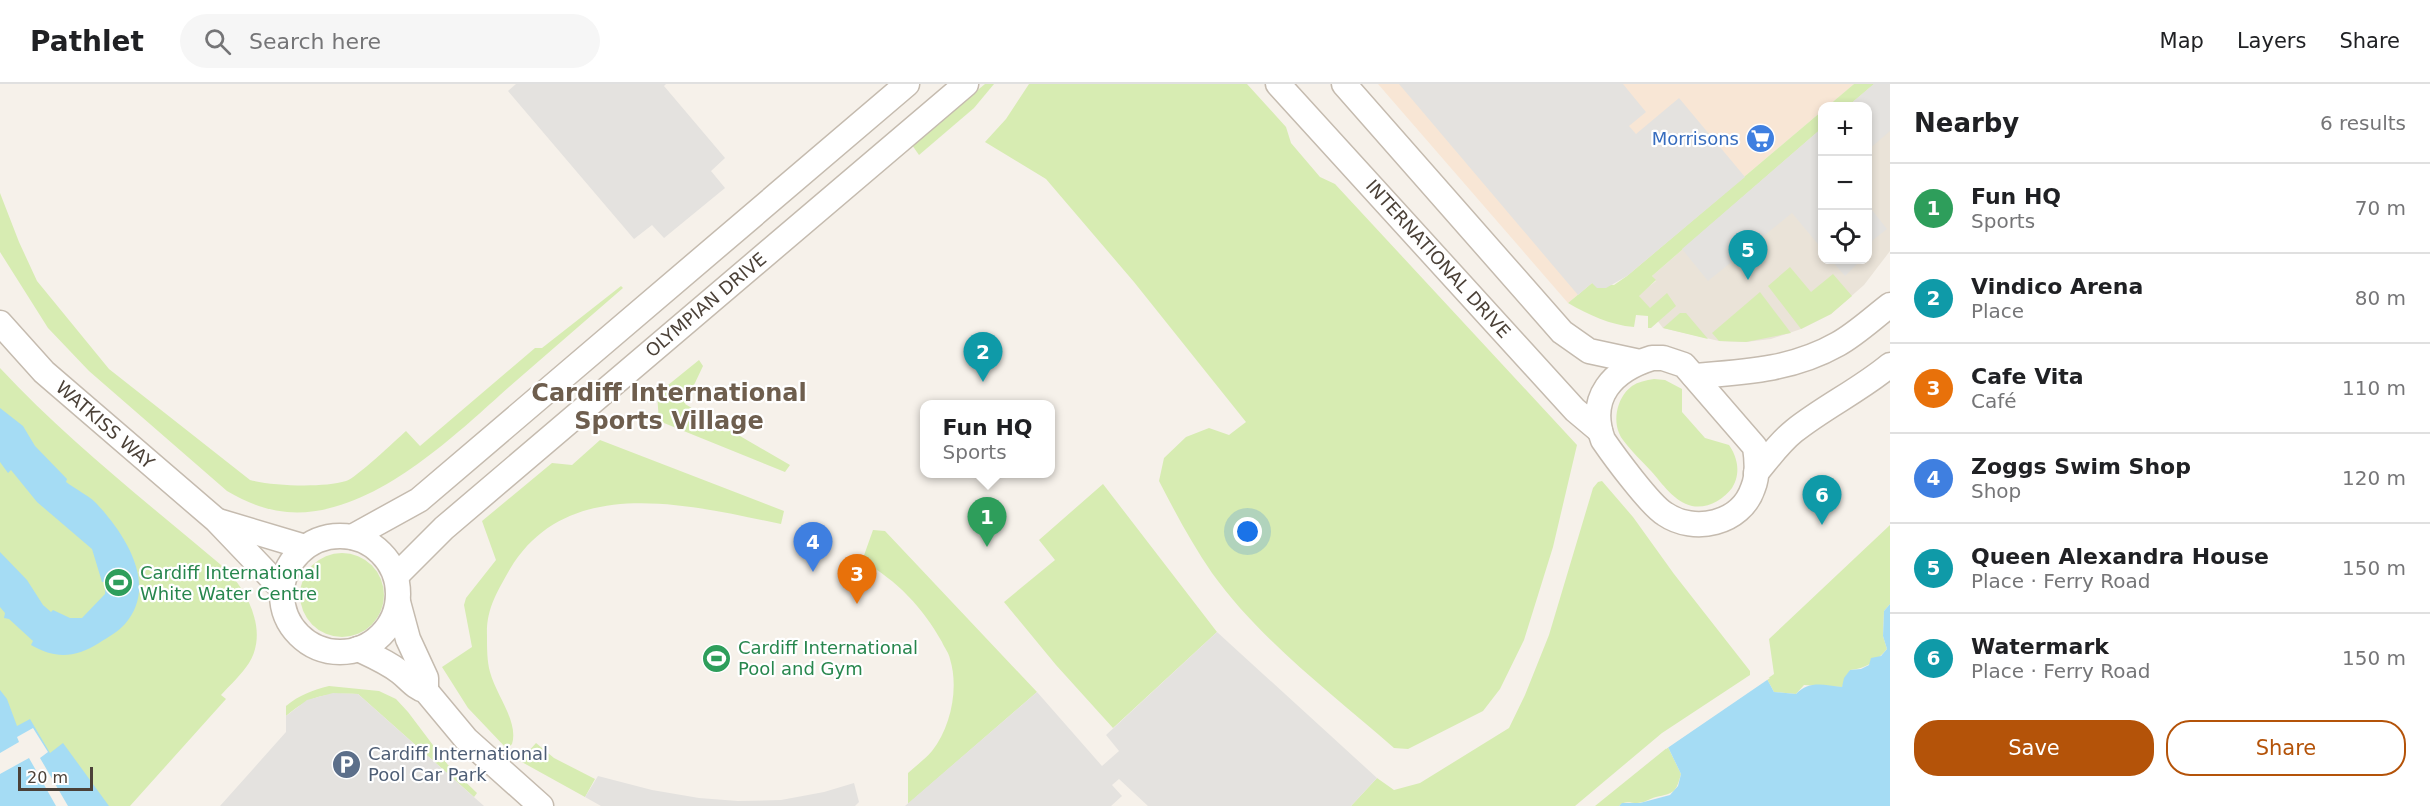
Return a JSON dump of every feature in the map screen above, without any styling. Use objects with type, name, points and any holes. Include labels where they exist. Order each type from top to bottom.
[{"type":"street","name":"OLYMPIAN DRIVE","points":[[352,537],[419,500],[907,84]]},
{"type":"street","name":"OLYMPIAN DRIVE","points":[[396,576],[444,528],[966,84]]},
{"type":"street","name":"INTERNATIONAL DRIVE","points":[[1278,84],[1575,410],[1600,431]]},
{"type":"street","points":[[1344,84],[1562,332],[1588,351],[1640,362]]},
{"type":"street","points":[[1694,376],[1756,372],[1797,362],[1839,344],[1890,305]]},
{"type":"street","name":"WATKISS WAY","points":[[0,323],[58,385],[216,520],[282,589]]},
{"type":"street","points":[[1652,358],[1663,358],[1684,365],[1755,447],[1754,488],[1734,514],[1721,521],[1692,525],[1664,514],[1611,452],[1600,431],[1599,408],[1609,383],[1618,373],[1652,358]]},
{"type":"street","points":[[1756,473],[1793,431],[1873,379],[1890,365]]},
{"type":"street","name":"WATKISS WAY","points":[[216,520],[305,547]]},
{"type":"street","points":[[398,602],[391,623],[377,639],[358,650],[334,652],[318,648],[304,640],[293,628],[286,616],[282,589],[290,566],[305,547],[320,539],[336,536],[352,537],[367,542],[379,550],[389,562],[396,576],[398,602],[408,639],[426,678],[426,691]]},
{"type":"street","points":[[358,650],[379,658],[419,689],[426,691],[466,739],[541,806]]},
{"type":"shaded area","points":[[516,84],[666,84],[664,86],[725,158],[711,171],[725,188],[664,238],[652,225],[634,239],[508,91]]},
{"type":"shaded area","points":[[1378,84],[1854,84],[1833,102],[1818,102],[1818,114],[1627,276],[1597,288],[1592,283],[1568,303]]},
{"type":"shaded area","points":[[1399,84],[1623,84],[1646,112],[1629,126],[1636,134],[1679,98],[1745,177],[1627,276],[1606,288],[1597,288],[1592,283],[1578,295]]},
{"type":"shaded area","points":[[1874,84],[1890,84],[1890,251],[1864,285],[1831,314],[1801,329],[1771,339],[1746,342],[1719,341],[1663,328],[1638,295],[1656,281],[1652,276],[1818,131],[1818,264],[1872,264],[1872,102],[1853,102]]},
{"type":"shaded area","points":[[1874,84],[1890,84],[1890,131],[1872,147],[1872,102],[1853,102]]},
{"type":"shaded area","points":[[1818,131],[1818,244],[1792,213],[1708,281],[1682,249]]},
{"type":"shaded area","points":[[1872,210],[1887,229],[1872,242]]},
{"type":"shaded area","points":[[1834,264],[1857,264],[1845,276]]},
{"type":"shaded area","points":[[1217,632],[1377,778],[1351,806],[1148,806],[1119,779],[1112,785],[1122,796],[1111,806],[905,806],[1037,692],[1102,766],[1119,751],[1106,735]]},
{"type":"shaded area","name":"Cardiff International Pool Car Park","points":[[333,693],[358,694],[484,806],[220,806],[286,732],[286,716],[307,700]]},
{"type":"shaded area","points":[[598,776],[652,790],[699,798],[738,801],[781,800],[824,792],[854,783],[859,802],[855,806],[601,806],[585,797]]},
{"type":"green space","points":[[985,84],[994,84],[974,108],[919,155],[912,145]]},
{"type":"green space","points":[[1029,84],[1247,84],[1286,127],[1291,143],[1320,177],[1335,184],[1577,445],[1553,547],[1524,640],[1500,689],[1483,711],[1408,749],[1394,748],[1275,644],[1231,598],[1212,573],[1159,481],[1164,458],[1186,437],[1209,428],[1229,435],[1246,422],[1134,282],[1046,179],[985,142],[1006,119]]},
{"type":"green space","points":[[1854,84],[1874,84],[1853,102],[1833,102]]},
{"type":"green space","points":[[1818,114],[1818,131],[1652,276],[1656,280],[1639,296],[1650,308],[1667,293],[1676,306],[1651,328],[1648,328],[1648,316],[1636,315],[1634,327],[1625,326],[1600,319],[1568,303],[1592,283],[1614,285]]},
{"type":"green space","points":[[0,193],[37,281],[109,369],[250,480],[260,482],[284,485],[325,485],[346,481],[376,459],[406,431],[420,446],[535,348],[542,348],[621,286],[623,288],[462,429],[408,471],[379,489],[348,502],[318,511],[279,511],[256,505],[227,491],[89,371],[48,328],[0,252]]},
{"type":"green space","points":[[1790,267],[1811,292],[1833,274],[1852,296],[1831,314],[1801,329],[1768,286]]},
{"type":"green space","points":[[1760,292],[1791,333],[1746,342],[1719,341],[1712,333]]},
{"type":"green space","points":[[1680,313],[1686,313],[1708,339],[1663,328]]},
{"type":"green space","points":[[699,360],[703,366],[685,404],[790,465],[785,472],[659,421],[657,394]]},
{"type":"green space","name":"Cardiff International White Water Centre","points":[[0,368],[81,447],[227,570],[242,590],[253,614],[257,639],[254,651],[246,667],[221,695],[226,699],[130,806],[7,806],[0,794]]},
{"type":"green space","points":[[1654,379],[1665,380],[1682,389],[1682,412],[1705,438],[1729,445],[1732,450],[1737,466],[1735,483],[1714,503],[1698,507],[1680,501],[1619,434],[1616,419],[1622,397],[1634,385]]},
{"type":"green space","points":[[600,440],[784,511],[781,524],[709,510],[634,503],[598,507],[564,519],[535,538],[510,569],[493,601],[488,617],[488,663],[512,727],[512,744],[507,749],[468,708],[442,667],[472,647],[464,605],[466,598],[496,560],[482,521],[552,463],[572,465]]},
{"type":"green space","points":[[1602,481],[1633,517],[1674,574],[1750,671],[1750,675],[1662,733],[1575,806],[1351,806],[1377,778],[1394,790],[1420,783],[1509,728],[1549,635],[1593,488]]},
{"type":"green space","points":[[1103,484],[1217,632],[1113,728],[1056,665],[1004,602],[1055,560],[1039,540]]},
{"type":"green space","points":[[1890,525],[1890,604],[1884,611],[1883,636],[1887,649],[1870,664],[1850,670],[1842,687],[1804,685],[1796,694],[1774,692],[1767,679],[1774,674],[1769,639]]},
{"type":"green space","points":[[873,530],[885,531],[1037,692],[908,804],[908,773],[932,751],[944,731],[952,707],[953,670],[942,642],[918,606],[887,577],[862,561]]},
{"type":"green space","points":[[342,553],[358,556],[372,565],[381,579],[384,595],[381,611],[372,625],[358,634],[342,637],[326,634],[312,625],[303,611],[300,595],[303,579],[312,565],[326,556]]},
{"type":"green space","points":[[329,686],[379,691],[396,699],[448,765],[477,793],[474,797],[358,694],[319,697],[303,704],[286,716],[286,706],[291,702],[306,693]]},
{"type":"green space","points":[[536,743],[554,758],[595,779],[585,797],[520,761]]},
{"type":"green space","points":[[1668,747],[1681,774],[1678,785],[1673,791],[1640,803],[1625,802],[1619,806],[1595,806]]},
{"type":"water","points":[[0,408],[23,426],[35,446],[67,479],[66,482],[89,497],[107,515],[134,560],[139,593],[135,609],[119,630],[82,652],[65,655],[40,650],[31,645],[33,641],[9,619],[4,618],[5,613],[0,607],[0,552],[27,580],[43,605],[51,612],[53,610],[70,618],[82,618],[105,594],[106,582],[102,582],[92,549],[37,502],[11,470],[8,473],[0,462]]},
{"type":"water","points":[[1890,604],[1890,806],[1619,806],[1622,803],[1640,803],[1670,795],[1678,786],[1681,774],[1668,747],[1767,679],[1774,692],[1796,694],[1806,687],[1817,684],[1842,687],[1844,678],[1850,670],[1861,669],[1869,665],[1871,658],[1881,656],[1887,649],[1883,636],[1884,611]]},
{"type":"water","points":[[0,690],[7,699],[17,726],[30,719],[50,753],[63,743],[109,806],[0,806]]},
{"type":"pier","points":[[1766,677],[1770,678],[1666,749],[1666,744]]},
{"type":"pier","points":[[33,728],[48,752],[40,758],[68,806],[56,806],[29,758],[0,774],[0,753],[19,742],[17,737]]},
{"type":"place","name":"Morrisons","points":[[1760,139]]},
{"type":"place","name":"Queen Alexandra House","points":[[1748,280]]},
{"type":"place","name":"Vindico Arena","points":[[983,382]]},
{"type":"place","name":"Watermark","points":[[1822,525]]},
{"type":"place","name":"Fun HQ","points":[[987,547]]},
{"type":"place","name":"Zoggs Swim Shop","points":[[813,572]]},
{"type":"place","name":"Cardiff International White Water Centre","points":[[119,583]]},
{"type":"place","name":"Cafe Vita","points":[[857,604]]},
{"type":"place","name":"Cardiff International Pool and Gym","points":[[717,658]]},
{"type":"place","name":"Cardiff International Pool Car Park","points":[[347,764]]},
{"type":"district","name":"Cardiff International Sports Village","points":[[669,407]]}]
